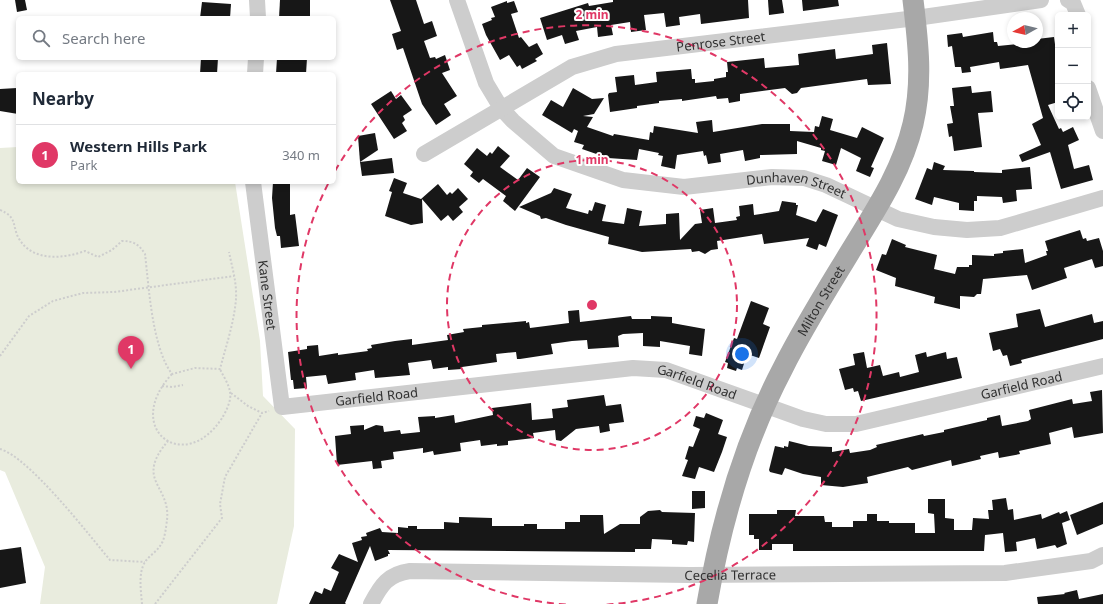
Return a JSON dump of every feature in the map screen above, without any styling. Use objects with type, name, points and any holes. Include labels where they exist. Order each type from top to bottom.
[{"type":"main road","name":"Milton Street","points":[[707,604],[721,532],[736,478],[765,405],[803,330],[877,209],[902,161],[913,123],[918,94],[920,64],[914,9]]},
{"type":"street","points":[[257,0],[258,16]]},
{"type":"street","name":"Dunhaven Street","points":[[457,0],[486,83],[502,108],[513,121],[554,156],[623,180],[684,187],[772,177],[804,178],[826,185],[898,219],[934,227],[973,230],[1000,228],[1103,198]]},
{"type":"street","name":"Penrose Street","points":[[424,154],[572,67],[616,54],[914,9],[1040,0]]},
{"type":"street","points":[[255,72],[256,60]]},
{"type":"street","points":[[1091,96],[1103,130]]},
{"type":"street","name":"Kane Street","points":[[253,184],[282,407]]},
{"type":"street","name":"Garfield Road","points":[[282,407],[633,368],[666,370],[765,405],[826,424],[856,424],[1103,366]]},
{"type":"street","name":"Cecelia Terrace","points":[[371,604],[379,589],[396,573],[410,571],[712,575],[1005,573],[1091,561],[1103,555]]},
{"type":"path","points":[[0,210],[6,212],[16,223],[18,236],[25,246],[44,255],[56,258],[69,257],[85,251],[98,257],[112,250],[122,241],[135,243],[145,254],[158,346],[164,363],[172,374]]},
{"type":"path","points":[[229,252],[234,276],[236,298],[232,324],[220,369],[231,392],[248,406],[262,413]]},
{"type":"path","points":[[0,356],[29,316],[53,301],[83,293],[150,288],[234,276]]},
{"type":"path","points":[[220,369],[195,368],[172,374],[162,386],[154,407],[153,421],[158,434],[169,442],[186,445],[203,438],[218,426],[225,414],[231,392]]},
{"type":"path","points":[[162,386],[172,387],[183,385]]},
{"type":"path","points":[[155,604],[222,518],[220,504],[224,477],[262,413],[282,407]]},
{"type":"path","points":[[142,604],[141,579],[145,562],[161,545],[167,518],[165,503],[154,481],[153,474],[156,456],[168,441]]},
{"type":"path","points":[[0,449],[7,451],[36,475],[73,515],[110,560],[145,562]]},
{"type":"shaded area","points":[[16,147],[16,184],[235,184],[260,341],[263,396],[295,429],[294,526],[277,604],[40,604],[45,567],[5,472],[0,470],[0,148]]},
{"type":"building","points":[[15,0],[25,0],[27,10],[17,12]]},
{"type":"building","points":[[280,0],[310,0],[310,16],[279,16]]},
{"type":"building","points":[[390,0],[416,0],[424,24],[432,21],[437,36],[424,41],[430,58],[435,57],[436,59],[445,55],[450,70],[442,73],[457,96],[444,104],[451,115],[436,125],[422,104],[403,48],[397,50],[392,34],[401,31]]},
{"type":"building","points":[[613,0],[748,0],[749,18],[701,24],[700,14],[679,17],[680,25],[666,27],[664,13],[644,15],[646,30],[631,32],[630,22],[611,25],[613,35],[598,37],[597,27],[576,31],[579,40],[565,44],[562,35],[547,40],[540,18],[588,3],[589,6],[613,2]]},
{"type":"building","points":[[768,0],[782,0],[784,13],[769,15]]},
{"type":"building","points":[[802,0],[838,0],[839,6],[803,11]]},
{"type":"building","points":[[507,1],[507,3],[514,1],[518,12],[511,14],[519,38],[521,37],[529,47],[537,43],[543,54],[535,59],[537,61],[522,69],[520,65],[517,67],[509,55],[500,60],[486,35],[482,24],[492,20],[491,18],[495,17],[491,7]]},
{"type":"building","points":[[202,2],[231,4],[230,16],[200,16]]},
{"type":"building","points":[[993,32],[994,42],[997,42],[998,46],[1007,45],[1007,48],[1043,48],[1043,38],[1054,37],[1055,103],[1048,105],[1059,129],[1061,128],[1063,132],[1073,127],[1079,140],[1068,145],[1074,169],[1089,165],[1093,180],[1061,189],[1050,152],[1022,162],[1019,155],[1041,145],[1032,124],[1043,118],[1028,65],[1000,69],[999,62],[970,67],[971,72],[962,73],[961,67],[955,67],[952,46],[948,47],[947,35],[962,33],[963,37]]},
{"type":"building","points":[[887,43],[891,84],[868,85],[867,79],[801,88],[797,93],[792,94],[785,88],[740,94],[740,101],[729,103],[728,98],[717,99],[716,96],[682,101],[682,99],[659,101],[659,103],[637,106],[637,108],[610,112],[608,95],[609,93],[617,92],[615,77],[634,75],[635,85],[657,82],[656,72],[691,69],[692,79],[695,79],[695,83],[714,81],[714,79],[726,77],[726,72],[728,72],[727,62],[764,58],[765,68],[799,65],[798,54],[835,49],[836,59],[873,54],[872,45]]},
{"type":"building","points":[[201,60],[218,60],[217,72],[200,72]]},
{"type":"building","points":[[277,60],[307,60],[306,72],[276,72]]},
{"type":"building","points":[[971,86],[972,93],[991,91],[993,112],[978,113],[982,147],[954,151],[952,136],[949,137],[947,124],[953,123],[950,106],[954,106],[952,88]]},
{"type":"building","points":[[16,88],[16,114],[0,111],[0,89]]},
{"type":"building","points":[[573,88],[592,99],[604,98],[594,114],[583,116],[593,117],[587,127],[613,136],[614,134],[649,140],[650,132],[653,133],[654,126],[698,133],[696,122],[712,120],[713,132],[762,124],[790,124],[790,131],[814,132],[815,126],[819,127],[822,116],[833,119],[830,130],[857,138],[862,127],[884,138],[871,167],[874,168],[870,177],[856,171],[861,158],[841,148],[836,165],[822,161],[825,151],[821,150],[821,148],[797,141],[797,154],[760,155],[760,158],[745,161],[743,150],[720,154],[721,162],[708,164],[706,155],[704,156],[703,151],[677,155],[675,169],[661,166],[663,156],[658,155],[659,153],[639,149],[637,160],[608,158],[582,149],[584,145],[574,142],[578,131],[574,129],[572,133],[542,115],[551,100],[563,107]]},
{"type":"building","points":[[391,91],[396,99],[401,95],[412,110],[403,116],[405,120],[402,123],[407,131],[394,139],[371,104]]},
{"type":"building","points":[[375,133],[378,150],[360,162],[358,136]]},
{"type":"building","points":[[498,146],[510,156],[500,167],[518,180],[527,168],[540,177],[515,211],[503,201],[506,196],[483,179],[479,183],[470,176],[473,172],[464,164],[477,148],[487,156],[490,152],[492,154]]},
{"type":"building","points":[[392,158],[394,173],[362,176],[360,162]]},
{"type":"building","points":[[934,162],[945,166],[943,170],[974,172],[1002,173],[1002,170],[1030,167],[1032,189],[1016,190],[1017,201],[1003,203],[1002,197],[977,196],[977,201],[974,201],[974,211],[959,210],[959,203],[934,197],[932,205],[915,199],[927,168],[932,170]]},
{"type":"building","points":[[394,178],[407,183],[403,193],[421,199],[438,184],[447,195],[450,192],[452,194],[458,188],[468,199],[459,207],[463,212],[453,221],[448,215],[441,221],[422,199],[423,223],[411,225],[385,216],[392,192],[389,191]]},
{"type":"building","points":[[273,184],[290,184],[290,215],[295,214],[299,246],[281,248],[280,236],[277,236],[275,228],[272,198]]},
{"type":"building","points":[[554,188],[572,194],[566,208],[588,214],[589,210],[592,211],[595,202],[606,205],[602,221],[624,224],[627,208],[642,211],[639,226],[666,224],[666,214],[679,213],[680,240],[695,224],[702,223],[700,210],[713,208],[715,223],[737,220],[736,217],[740,216],[739,206],[753,204],[754,215],[779,211],[782,201],[796,203],[796,205],[798,205],[796,215],[816,222],[823,209],[838,215],[826,247],[819,244],[817,250],[806,246],[809,238],[764,244],[762,234],[717,241],[718,249],[711,250],[705,254],[699,251],[692,252],[691,249],[642,252],[608,244],[609,237],[546,218],[541,219],[540,216],[519,207],[551,193]]},
{"type":"building","points":[[1080,230],[1083,239],[1086,238],[1087,241],[1099,238],[1103,251],[1103,266],[1095,268],[1092,259],[1064,268],[1067,278],[1032,290],[1027,275],[983,279],[981,294],[977,294],[974,297],[960,296],[960,309],[934,303],[935,297],[895,286],[896,278],[876,270],[882,254],[886,255],[892,239],[906,245],[905,247],[937,255],[934,269],[955,274],[957,267],[969,267],[969,265],[972,265],[972,255],[994,256],[994,254],[1003,253],[1003,251],[1023,249],[1025,263],[1047,255],[1046,251],[1048,251],[1045,241]]},
{"type":"building","points":[[751,301],[769,308],[763,324],[770,327],[759,358],[747,354],[742,370],[737,368],[736,371],[727,368],[728,363],[725,362],[734,338],[737,339]]},
{"type":"building","points":[[1040,309],[1045,327],[1092,314],[1094,323],[1103,321],[1103,339],[1021,360],[1022,363],[1010,366],[1007,355],[1003,356],[1000,349],[993,351],[989,333],[1018,327],[1016,314]]},
{"type":"building","points":[[579,310],[580,322],[631,316],[632,319],[651,319],[651,316],[672,317],[672,323],[705,329],[702,356],[689,354],[690,346],[660,341],[660,347],[643,346],[643,333],[623,334],[618,336],[619,347],[588,349],[587,340],[572,341],[551,344],[553,354],[517,359],[516,352],[496,354],[497,362],[462,367],[462,369],[448,370],[448,367],[433,369],[431,360],[408,363],[410,375],[375,378],[374,370],[355,373],[356,380],[328,384],[326,375],[306,377],[307,388],[294,389],[293,380],[291,380],[288,352],[307,349],[307,346],[318,345],[319,356],[338,353],[338,355],[368,351],[367,349],[372,348],[371,345],[395,341],[412,339],[412,345],[448,340],[447,335],[464,332],[463,329],[482,327],[482,325],[526,321],[526,323],[529,322],[530,328],[569,323],[568,311]]},
{"type":"building","points":[[864,352],[867,368],[880,365],[883,376],[899,372],[900,377],[919,372],[915,355],[926,352],[927,357],[946,352],[947,359],[957,357],[962,378],[861,401],[858,391],[854,392],[853,388],[845,390],[839,369],[855,365],[853,354]]},
{"type":"building","points":[[1102,390],[1103,433],[1074,438],[1072,427],[1049,433],[1051,444],[1019,451],[1020,454],[999,458],[998,452],[980,456],[981,459],[952,466],[951,460],[912,470],[908,467],[867,477],[868,483],[843,487],[821,485],[821,477],[803,474],[785,468],[782,475],[770,472],[769,470],[775,446],[784,448],[784,446],[788,447],[789,441],[809,446],[832,447],[832,452],[849,449],[850,453],[870,450],[877,447],[876,445],[923,434],[924,436],[944,432],[944,430],[987,420],[987,418],[1000,415],[1002,426],[1028,421],[1031,419],[1029,410],[1072,399],[1073,404],[1092,401],[1090,392]]},
{"type":"building","points":[[604,395],[606,406],[621,404],[624,422],[609,424],[610,431],[600,433],[599,426],[576,429],[561,441],[556,440],[555,430],[533,433],[534,438],[508,441],[508,445],[497,446],[497,444],[481,446],[480,440],[460,443],[461,451],[434,455],[433,451],[423,453],[423,448],[393,452],[394,459],[381,461],[382,468],[373,469],[372,461],[337,465],[335,436],[351,434],[350,426],[364,425],[364,430],[376,425],[383,426],[384,432],[400,430],[401,434],[420,432],[418,417],[435,416],[435,418],[454,415],[455,423],[493,415],[492,408],[531,403],[532,420],[553,418],[552,409],[568,407],[567,400]]},
{"type":"building","points":[[706,413],[723,420],[718,434],[727,437],[722,452],[714,472],[699,467],[695,479],[682,476],[688,460],[685,459],[689,446],[693,447],[700,429],[693,426],[696,416],[704,418]]},
{"type":"building","points":[[692,491],[705,491],[705,508],[692,509]]},
{"type":"building","points":[[1006,498],[1008,510],[1013,509],[1014,520],[1041,514],[1042,519],[1059,512],[1060,514],[1067,511],[1070,520],[1062,523],[1067,544],[1057,548],[1055,545],[1037,549],[1035,538],[1016,542],[1017,551],[1005,552],[1003,533],[985,535],[984,551],[793,551],[793,544],[772,544],[772,550],[759,550],[759,539],[754,539],[754,535],[749,535],[749,514],[777,514],[777,510],[796,510],[795,516],[824,516],[825,522],[832,522],[832,527],[853,527],[853,521],[867,521],[867,514],[877,514],[877,521],[889,521],[889,523],[915,523],[915,533],[935,533],[934,514],[928,513],[928,499],[945,499],[945,518],[954,519],[954,530],[972,530],[973,518],[989,519],[988,510],[993,510],[992,500]]},
{"type":"building","points":[[1103,502],[1103,524],[1077,535],[1070,515]]},
{"type":"building","points":[[660,510],[662,512],[695,513],[694,542],[688,541],[687,545],[672,544],[672,540],[652,539],[651,549],[635,549],[635,552],[388,550],[390,554],[388,554],[388,556],[375,561],[370,546],[345,603],[346,604],[309,604],[315,591],[322,594],[324,588],[331,591],[339,572],[331,568],[339,554],[358,562],[352,543],[362,540],[361,537],[367,536],[366,533],[380,528],[382,532],[398,533],[398,527],[408,528],[408,526],[417,526],[417,529],[444,529],[444,522],[459,523],[459,517],[492,518],[492,526],[524,526],[524,524],[537,524],[537,529],[565,529],[565,522],[580,522],[580,515],[603,515],[604,534],[620,524],[640,524],[640,517],[648,511]]},
{"type":"building","points":[[21,547],[26,583],[0,588],[0,550]]},
{"type":"building","points":[[1077,590],[1079,599],[1103,594],[1103,604],[1038,604],[1037,597],[1065,594],[1064,593]]},
{"type":"place","name":"Western Hills Park","points":[[131,369]]}]
